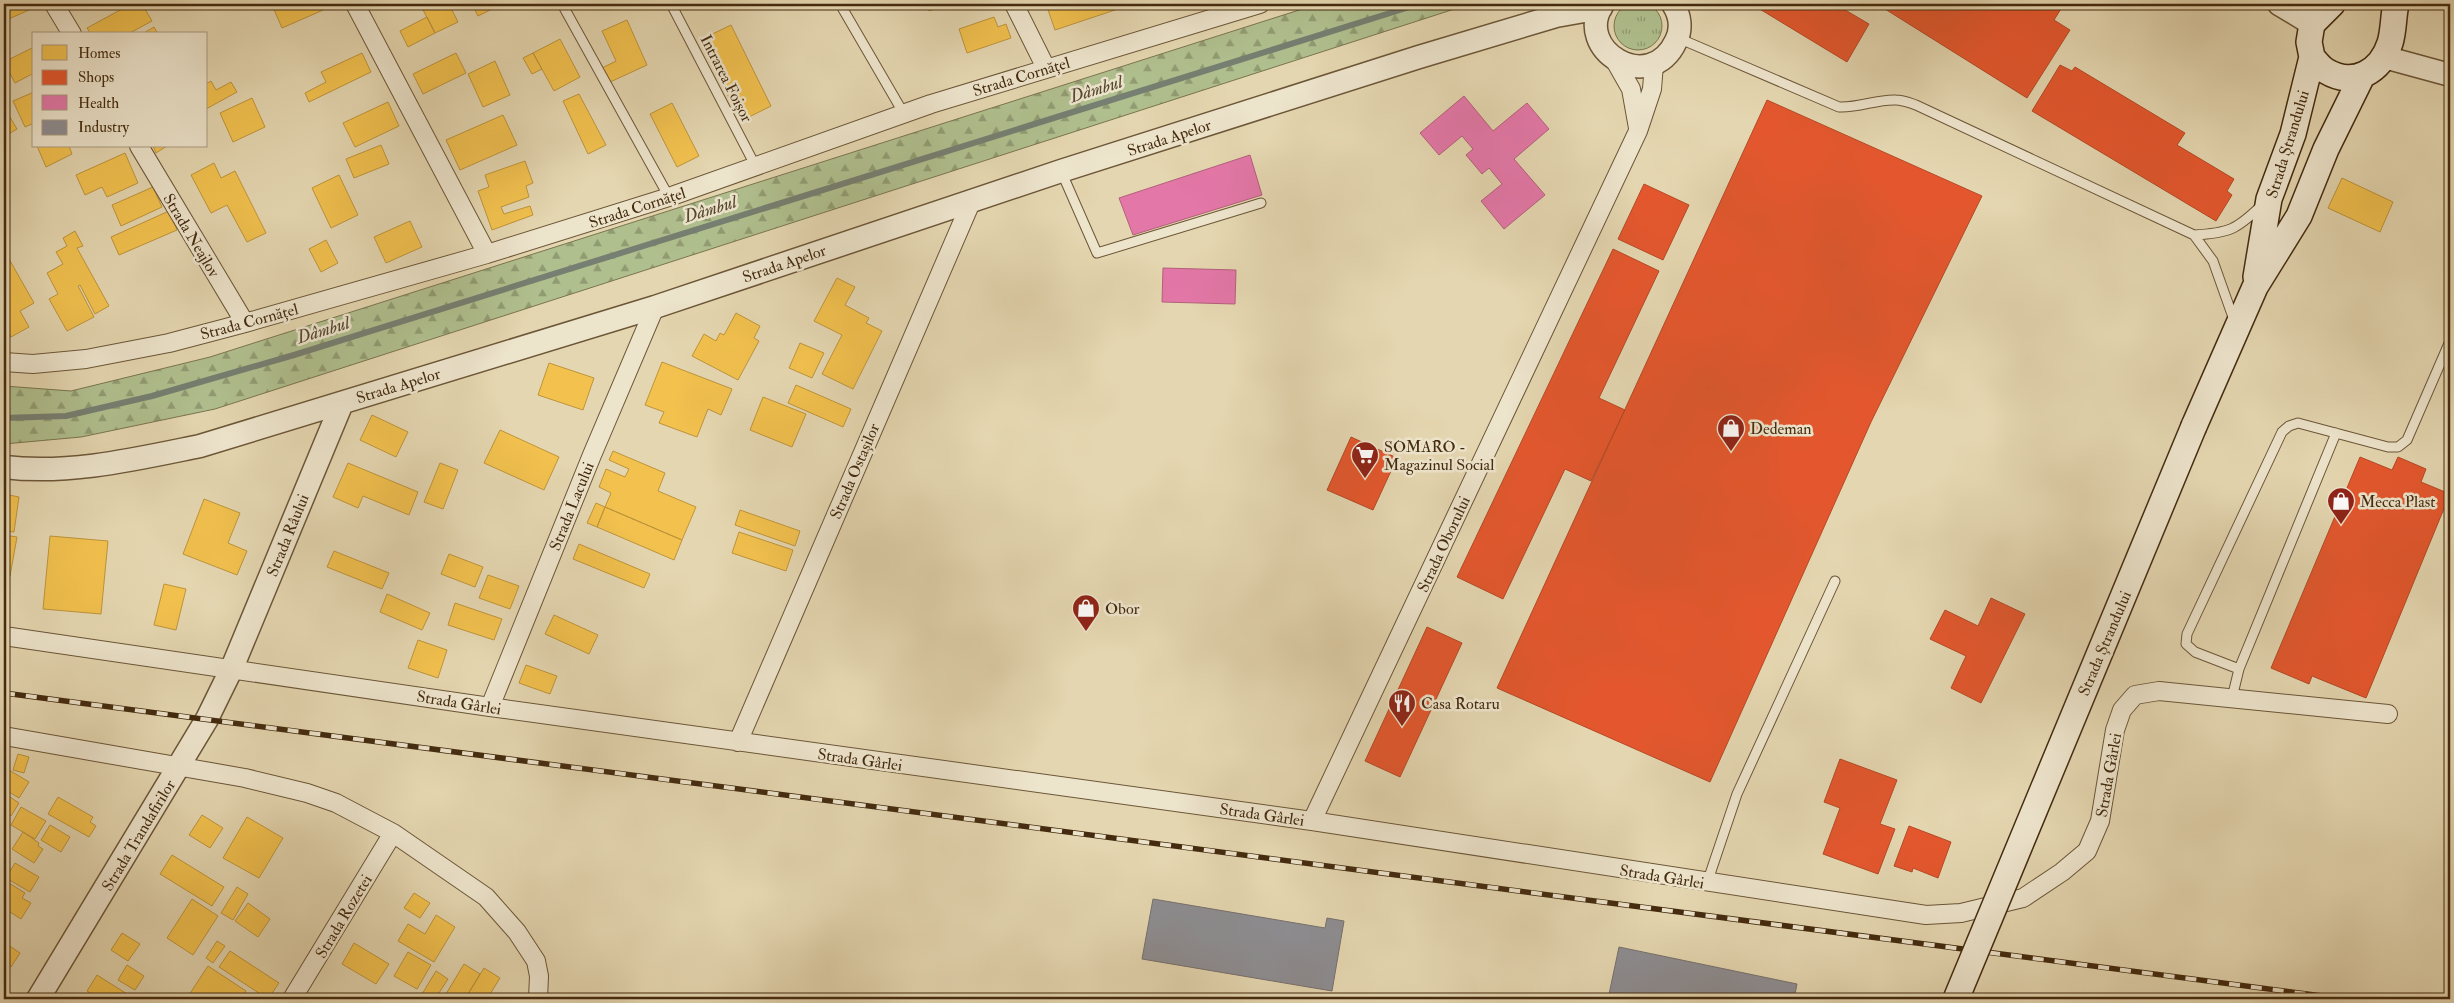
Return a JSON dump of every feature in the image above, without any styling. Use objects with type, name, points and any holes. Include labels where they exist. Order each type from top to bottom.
[{"type":"main road","points":[[2312,24],[2332,4]]},
{"type":"main road","points":[[2384,57],[2393,29],[2396,4]]},
{"type":"main road","name":"Strada Ștrandului","points":[[2255,288],[2269,199],[2293,134],[2312,57],[2308,42],[2312,24]]},
{"type":"main road","points":[[2312,57],[2326,71],[2344,78],[2362,76]]},
{"type":"main road","name":"Strada Ștrandului","points":[[1956,999],[2194,426],[2255,288],[2299,216],[2326,149],[2362,76],[2375,68],[2384,57]]},
{"type":"street","points":[[54,4],[71,32]]},
{"type":"street","points":[[355,4],[487,254]]},
{"type":"street","points":[[1014,4],[1046,68]]},
{"type":"street","name":"Strada Cornățel","points":[[4,362],[33,364],[86,359],[169,343],[245,323],[487,254],[669,197],[904,114],[1046,68],[1260,4]]},
{"type":"street","points":[[2279,4],[2312,24]]},
{"type":"street","points":[[1602,6],[1597,21],[1598,36],[1604,49],[1614,59],[1631,89],[1638,131]]},
{"type":"street","name":"Strada Apelor","points":[[4,467],[62,469],[141,458],[200,446],[655,307],[1061,171],[1556,16],[1602,6]]},
{"type":"street","points":[[1556,16],[1598,36]]},
{"type":"street","points":[[1614,59],[1626,65],[1640,67],[1654,64],[1664,58],[1673,49],[1680,16]]},
{"type":"street","points":[[2384,57],[2445,76]]},
{"type":"street","name":"Strada Oborului","points":[[1312,821],[1638,131],[1652,89],[1654,64]]},
{"type":"street","name":"Strada Neajlov","points":[[140,148],[245,323]]},
{"type":"street","name":"Strada Ostașilor","points":[[738,742],[972,200]]},
{"type":"street","name":"Strada Lacului","points":[[490,707],[592,454],[655,307]]},
{"type":"street","name":"Strada Râului","points":[[232,668],[342,403]]},
{"type":"street","name":"Strada Gârlei","points":[[4,636],[490,707],[1312,821],[1707,883],[1926,915],[1961,913],[2024,898],[2062,872],[2087,851],[2100,821],[2115,730],[2122,710],[2135,695],[2159,691],[2388,714]]},
{"type":"street","name":"Strada Trandafirilor","points":[[38,999],[180,766],[232,668]]},
{"type":"street","points":[[4,736],[245,778],[307,793],[336,803],[393,833],[486,897],[517,932],[536,961],[539,976],[538,999]]},
{"type":"street","name":"Strada Rozetei","points":[[292,999],[393,833]]},
{"type":"lane","points":[[562,4],[669,197]]},
{"type":"lane","name":"Intrarea Foișor","points":[[671,4],[756,167]]},
{"type":"lane","points":[[840,4],[904,114]]},
{"type":"lane","points":[[1680,16],[1839,107],[1855,108],[1890,100],[1916,104],[2194,235],[2213,261],[2237,328]]},
{"type":"lane","points":[[1061,171],[1097,253],[1261,203]]},
{"type":"lane","points":[[2194,235],[2220,233],[2242,225],[2269,199]]},
{"type":"lane","points":[[2239,669],[2195,652],[2186,644],[2187,634],[2282,432],[2289,426],[2298,423],[2388,447],[2398,447],[2407,440],[2450,341]]},
{"type":"lane","points":[[2232,698],[2239,669],[2336,433]]},
{"type":"lane","points":[[1707,883],[1738,794],[1834,581]]},
{"type":"green space","points":[[1633,2],[1643,2],[1652,6],[1658,12],[1661,17],[1661,35],[1652,46],[1643,50],[1633,50],[1624,46],[1618,40],[1614,31],[1614,21],[1618,12],[1624,6]]},
{"type":"green space","points":[[1318,4],[1470,4],[215,409],[81,437],[4,444],[4,386],[71,391],[210,357]]},
{"type":"building: Homes","points":[[4,4],[35,4],[36,7],[4,21]]},
{"type":"building: Homes","points":[[119,4],[142,4],[152,21],[132,32],[90,32],[87,28],[122,9]]},
{"type":"building: Homes","points":[[329,4],[330,7],[282,28],[272,5]]},
{"type":"building: Homes","points":[[420,4],[449,4],[458,22],[435,33]]},
{"type":"building: Homes","points":[[472,4],[502,4],[478,16]]},
{"type":"building: Homes","points":[[683,4],[698,4],[686,10]]},
{"type":"building: Homes","points":[[925,4],[946,4],[929,11]]},
{"type":"building: Homes","points":[[1046,4],[1133,4],[1055,30]]},
{"type":"building: Homes","points":[[427,17],[435,33],[408,47],[400,31]]},
{"type":"building: Homes","points":[[994,17],[998,27],[1006,24],[1011,38],[967,53],[959,29]]},
{"type":"building: Homes","points":[[627,20],[647,65],[608,83],[602,68],[616,61],[602,31]]},
{"type":"building: Homes","points":[[731,25],[771,106],[741,121],[700,40]]},
{"type":"building: Homes","points":[[154,27],[157,32],[145,32]]},
{"type":"building: Homes","points":[[560,39],[580,77],[554,91],[533,53]]},
{"type":"building: Homes","points":[[32,48],[32,74],[15,83],[4,62]]},
{"type":"building: Homes","points":[[362,53],[371,72],[309,102],[305,93],[326,82],[321,72]]},
{"type":"building: Homes","points":[[456,53],[466,73],[423,94],[413,74]]},
{"type":"building: Homes","points":[[533,53],[542,69],[532,74],[523,58]]},
{"type":"building: Homes","points":[[495,61],[510,95],[483,107],[468,74]]},
{"type":"building: Homes","points":[[211,81],[216,90],[231,82],[237,92],[208,108],[208,83]]},
{"type":"building: Homes","points":[[32,93],[32,124],[25,127],[13,101]]},
{"type":"building: Homes","points":[[579,94],[606,145],[588,154],[563,101]]},
{"type":"building: Homes","points":[[252,98],[265,127],[233,142],[220,113]]},
{"type":"building: Homes","points":[[388,102],[399,126],[355,147],[343,123]]},
{"type":"building: Homes","points":[[672,103],[699,156],[677,167],[650,114]]},
{"type":"building: Homes","points":[[4,107],[17,129],[4,137]]},
{"type":"building: Homes","points":[[503,115],[517,145],[460,170],[446,140]]},
{"type":"building: Homes","points":[[381,145],[389,164],[354,178],[346,159]]},
{"type":"building: Homes","points":[[38,148],[70,148],[72,154],[46,167]]},
{"type":"building: Homes","points":[[154,148],[164,148],[156,153]]},
{"type":"building: Homes","points":[[125,153],[138,183],[107,197],[102,187],[85,195],[76,175]]},
{"type":"building: Homes","points":[[525,161],[533,183],[526,186],[529,197],[501,207],[504,214],[530,206],[533,215],[492,230],[478,191],[489,187],[485,175]]},
{"type":"building: Homes","points":[[214,163],[221,178],[235,171],[266,233],[247,242],[227,205],[211,213],[191,175]]},
{"type":"building: Homes","points":[[339,175],[358,215],[331,228],[312,188]]},
{"type":"building: Homes","points":[[2342,178],[2393,202],[2380,232],[2328,208]]},
{"type":"building: Homes","points":[[153,187],[162,207],[121,226],[112,205]]},
{"type":"building: Homes","points":[[169,211],[177,230],[119,255],[111,237]]},
{"type":"building: Homes","points":[[410,221],[422,247],[386,263],[374,237]]},
{"type":"building: Homes","points":[[75,231],[83,246],[77,248],[109,306],[95,314],[80,285],[78,286],[94,317],[67,331],[49,299],[58,294],[47,273],[63,264],[56,252],[67,246],[63,238]]},
{"type":"building: Homes","points":[[326,240],[338,263],[321,272],[309,249]]},
{"type":"building: Homes","points":[[4,250],[34,303],[20,311],[29,327],[11,337],[4,324]]},
{"type":"building: Homes","points":[[837,278],[855,287],[845,305],[869,318],[866,323],[882,331],[853,389],[822,374],[842,335],[814,321]]},
{"type":"building: Homes","points":[[736,313],[760,326],[754,338],[759,341],[738,380],[692,356],[704,334],[716,341],[720,333],[724,335]]},
{"type":"building: Homes","points":[[800,343],[824,353],[812,378],[789,368]]},
{"type":"building: Homes","points":[[662,362],[732,389],[721,415],[708,409],[697,437],[659,423],[664,412],[645,405]]},
{"type":"building: Homes","points":[[549,363],[594,378],[583,410],[538,395]]},
{"type":"building: Homes","points":[[796,385],[851,409],[843,427],[788,403]]},
{"type":"building: Homes","points":[[763,397],[806,414],[792,447],[750,430]]},
{"type":"building: Homes","points":[[372,415],[408,432],[396,457],[360,440]]},
{"type":"building: Homes","points":[[500,430],[559,457],[544,490],[484,463]]},
{"type":"building: Homes","points":[[613,451],[665,473],[658,491],[696,507],[682,540],[605,507],[611,493],[599,487],[606,469],[625,477],[629,469],[609,460]]},
{"type":"building: Homes","points":[[348,463],[418,492],[409,515],[363,496],[358,508],[333,497]]},
{"type":"building: Homes","points":[[440,463],[458,470],[443,509],[424,502]]},
{"type":"building: Homes","points":[[4,494],[19,497],[14,532],[4,531]]},
{"type":"building: Homes","points":[[204,499],[240,513],[228,543],[247,551],[237,575],[183,554]]},
{"type":"building: Homes","points":[[596,503],[605,507],[597,527],[587,523]]},
{"type":"building: Homes","points":[[605,507],[682,540],[674,560],[597,527]]},
{"type":"building: Homes","points":[[740,510],[800,531],[795,546],[735,525]]},
{"type":"building: Homes","points":[[739,532],[793,550],[786,571],[732,553]]},
{"type":"building: Homes","points":[[4,535],[17,537],[10,576],[4,575]]},
{"type":"building: Homes","points":[[50,536],[108,541],[101,614],[43,609]]},
{"type":"building: Homes","points":[[579,544],[650,574],[644,588],[573,559]]},
{"type":"building: Homes","points":[[334,551],[389,573],[382,589],[327,567]]},
{"type":"building: Homes","points":[[449,554],[483,567],[475,587],[441,574]]},
{"type":"building: Homes","points":[[488,575],[519,586],[510,609],[479,598]]},
{"type":"building: Homes","points":[[164,584],[186,589],[176,630],[154,625]]},
{"type":"building: Homes","points":[[387,594],[430,613],[422,630],[380,612]]},
{"type":"building: Homes","points":[[455,603],[502,619],[494,640],[448,625]]},
{"type":"building: Homes","points":[[554,615],[598,635],[589,654],[545,634]]},
{"type":"building: Homes","points":[[418,640],[447,650],[438,678],[408,668]]},
{"type":"building: Homes","points":[[526,665],[557,676],[550,694],[519,683]]},
{"type":"building: Homes","points":[[18,754],[29,757],[24,773],[13,770]]},
{"type":"building: Homes","points":[[4,767],[29,782],[19,798],[4,789]]},
{"type":"building: Homes","points":[[4,793],[19,803],[11,816],[4,812]]},
{"type":"building: Homes","points":[[58,797],[93,817],[90,822],[96,826],[89,837],[48,814]]},
{"type":"building: Homes","points":[[21,807],[46,821],[35,839],[11,825]]},
{"type":"building: Homes","points":[[202,815],[223,828],[210,848],[189,835]]},
{"type":"building: Homes","points":[[247,817],[283,838],[259,878],[223,858]]},
{"type":"building: Homes","points":[[50,825],[70,837],[61,852],[41,840]]},
{"type":"building: Homes","points":[[23,832],[39,843],[38,846],[43,849],[34,863],[12,849]]},
{"type":"building: Homes","points":[[172,855],[224,887],[212,906],[160,874]]},
{"type":"building: Homes","points":[[15,863],[39,877],[30,892],[6,878]]},
{"type":"building: Homes","points":[[4,880],[25,893],[22,898],[31,903],[21,919],[4,908]]},
{"type":"building: Homes","points":[[237,887],[248,894],[233,920],[221,913]]},
{"type":"building: Homes","points":[[414,893],[430,903],[420,918],[404,908]]},
{"type":"building: Homes","points":[[192,899],[218,916],[193,955],[167,938]]},
{"type":"building: Homes","points":[[248,903],[270,919],[258,937],[235,921]]},
{"type":"building: Homes","points":[[436,915],[455,927],[434,962],[398,941],[408,924],[425,934]]},
{"type":"building: Homes","points":[[122,933],[140,944],[128,961],[111,950]]},
{"type":"building: Homes","points":[[4,937],[10,941],[8,945],[20,953],[11,967],[4,962]]},
{"type":"building: Homes","points":[[217,941],[225,946],[213,963],[206,958]]},
{"type":"building: Homes","points":[[354,943],[389,964],[376,984],[342,964]]},
{"type":"building: Homes","points":[[230,951],[279,983],[268,999],[219,967]]},
{"type":"building: Homes","points":[[408,952],[431,965],[417,989],[394,976]]},
{"type":"building: Homes","points":[[464,964],[480,974],[465,999],[443,999]]},
{"type":"building: Homes","points":[[127,965],[144,976],[135,990],[118,980]]},
{"type":"building: Homes","points":[[208,966],[246,991],[240,999],[187,998]]},
{"type":"building: Homes","points":[[484,968],[500,978],[487,999],[465,999]]},
{"type":"building: Homes","points":[[436,971],[448,979],[435,999],[419,999]]},
{"type":"building: Homes","points":[[97,975],[135,999],[100,999],[87,991]]},
{"type":"building: Shops","points":[[1760,4],[1835,4],[1869,24],[1847,62],[1758,8]]},
{"type":"building: Shops","points":[[1877,4],[2064,4],[2054,20],[2070,30],[2027,98]]},
{"type":"building: Shops","points":[[2060,65],[2072,71],[2075,67],[2185,133],[2177,145],[2234,179],[2227,191],[2232,195],[2216,221],[2032,111]]},
{"type":"building: Shops","name":"Dedeman","points":[[1767,100],[1982,196],[1871,422],[1710,782],[1497,688]]},
{"type":"building: Shops","points":[[1644,184],[1689,205],[1663,260],[1618,239]]},
{"type":"building: Shops","points":[[1613,249],[1659,271],[1599,398],[1625,410],[1591,481],[1565,469],[1503,599],[1457,577]]},
{"type":"building: Shops","points":[[1351,437],[1397,458],[1373,510],[1327,490]]},
{"type":"building: Shops","points":[[2360,457],[2392,470],[2398,457],[2426,469],[2421,482],[2450,494],[2366,698],[2312,676],[2309,684],[2271,668]]},
{"type":"building: Shops","points":[[1991,598],[2025,614],[1981,703],[1951,688],[1966,656],[1930,639],[1945,610],[1978,626]]},
{"type":"building: Shops","name":"Casa Rotaru","points":[[1427,627],[1462,643],[1400,777],[1365,761]]},
{"type":"building: Shops","points":[[1840,759],[1897,780],[1880,824],[1895,829],[1878,874],[1823,854],[1840,808],[1824,802]]},
{"type":"building: Shops","points":[[1909,826],[1951,842],[1938,878],[1913,868],[1912,872],[1894,866]]},
{"type":"building: Health","points":[[1464,96],[1493,131],[1527,103],[1549,129],[1514,159],[1545,195],[1504,229],[1481,201],[1502,184],[1489,168],[1482,174],[1466,155],[1473,149],[1462,136],[1439,155],[1420,133]]},
{"type":"building: Health","points":[[1250,155],[1262,195],[1133,235],[1119,198]]},
{"type":"building: Health","points":[[1163,268],[1236,270],[1235,304],[1162,302]]},
{"type":"building: Industry","points":[[1153,899],[1325,928],[1327,918],[1344,921],[1332,991],[1142,959]]},
{"type":"building: Industry","points":[[1619,947],[1797,984],[1794,999],[1608,999]]},
{"type":"waterway","name":"Dâmbul","points":[[4,418],[66,416],[152,396],[294,355],[1419,4]]},
{"type":"railway","points":[[4,693],[2345,999]]},
{"type":"place","name":"Dedeman","points":[[1731,452]]},
{"type":"place","name":"SOMARO - Magazinul Social","points":[[1365,479]]},
{"type":"place","name":"Mecca Plast","points":[[2341,525]]},
{"type":"place","name":"Obor","points":[[1086,632]]},
{"type":"place","name":"Casa Rotaru","points":[[1402,727]]}]
